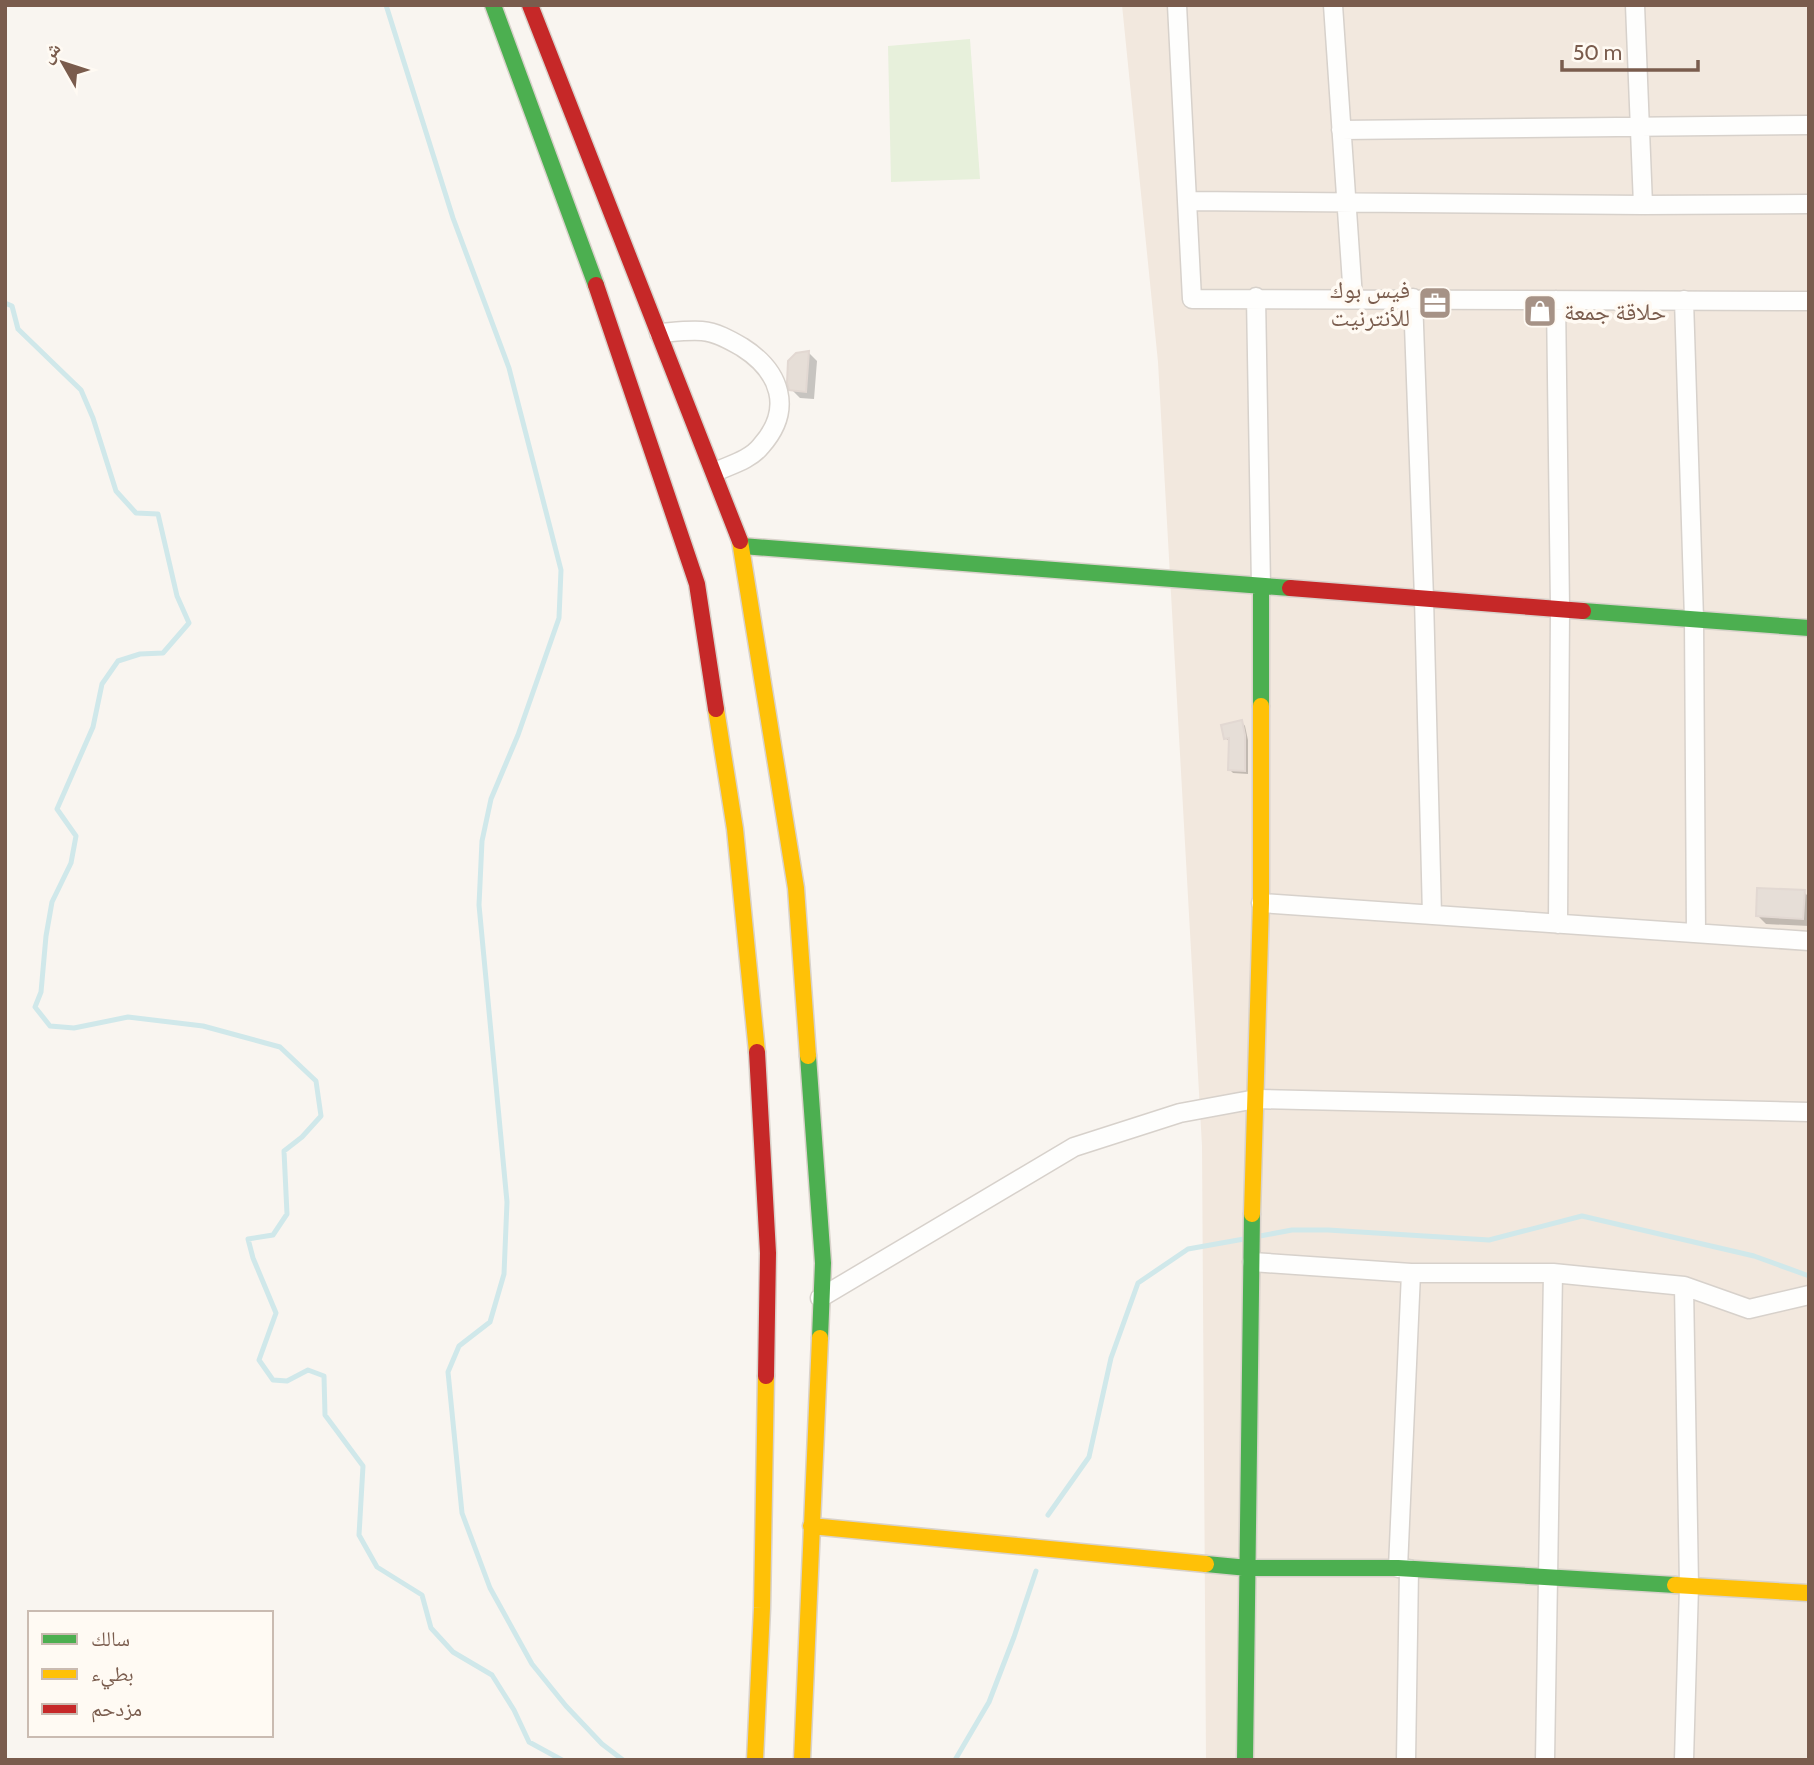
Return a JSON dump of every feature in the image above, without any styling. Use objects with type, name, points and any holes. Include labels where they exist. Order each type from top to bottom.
[{"type":"main road","points":[[493,5],[576,227],[697,584],[736,829],[757,1043],[768,1253],[762,1608],[755,1760]]},
{"type":"main road","points":[[530,5],[742,546],[796,888],[823,1263],[802,1760]]},
{"type":"main road","points":[[607,320],[649,305]]},
{"type":"main road","points":[[742,546],[1809,628]]},
{"type":"main road","points":[[1245,1760],[1252,1219],[1261,903],[1261,586]]},
{"type":"main road","points":[[811,1526],[1248,1568],[1403,1568],[1809,1593]]},
{"type":"street","points":[[1177,5],[1192,299],[1256,297],[1809,301]]},
{"type":"street","points":[[1333,5],[1353,298]]},
{"type":"street","points":[[1635,5],[1643,205]]},
{"type":"street","points":[[1341,130],[1809,125]]},
{"type":"street","points":[[1189,201],[1809,204]]},
{"type":"street","points":[[1256,297],[1261,586]]},
{"type":"street","points":[[1413,298],[1432,915]]},
{"type":"street","points":[[1556,300],[1560,608],[1558,924]]},
{"type":"street","points":[[1684,300],[1694,619],[1696,933]]},
{"type":"street","points":[[659,333],[703,331],[718,335],[746,350],[766,366],[776,382],[779,391],[778,410],[760,448],[749,457],[715,472]]},
{"type":"street","points":[[1261,903],[1809,941]]},
{"type":"street","points":[[820,1298],[1074,1147],[1180,1113],[1256,1099],[1809,1112]]},
{"type":"street","points":[[1252,1256],[1410,1273],[1553,1273],[1684,1286],[1749,1309],[1809,1295]]},
{"type":"street","points":[[1406,1760],[1403,1568],[1410,1273]]},
{"type":"street","points":[[1545,1760],[1553,1273]]},
{"type":"street","points":[[1684,1286],[1689,1586],[1684,1760]]},
{"type":"shaded area","points":[[1122,5],[1809,5],[1809,1760],[1206,1760],[1202,1146],[1158,362]]},
{"type":"green space","points":[[970,39],[980,179],[891,182],[888,46]]},
{"type":"building","points":[[809,351],[806,392],[789,390],[788,361],[796,353]]},
{"type":"building","points":[[1242,720],[1245,735],[1245,771],[1228,770],[1229,738],[1224,739],[1221,725]]},
{"type":"building","points":[[1757,888],[1805,890],[1803,919],[1756,916]]},
{"type":"waterway","points":[[386,5],[453,218],[509,368],[561,570],[559,618],[518,735],[491,799],[482,841],[479,905],[507,1202],[504,1274],[490,1322],[459,1346],[448,1372],[462,1513],[490,1588],[532,1664],[602,1744],[623,1760]]},
{"type":"waterway","points":[[5,303],[12,306],[18,329],[81,390],[93,418],[116,491],[136,513],[158,514],[177,596],[189,623],[163,653],[140,654],[118,661],[102,684],[93,727],[57,809],[76,836],[71,863],[52,902],[41,992],[35,1007],[50,1026],[74,1028],[128,1017],[203,1026],[280,1047],[316,1081],[321,1116],[302,1137],[284,1151],[287,1214],[273,1235],[248,1239],[276,1313],[259,1360],[273,1380],[287,1381],[308,1370],[324,1376],[325,1415],[363,1466],[359,1535],[377,1567],[422,1595],[431,1628],[453,1652],[492,1675],[514,1710],[529,1742],[562,1760]]},
{"type":"waterway","points":[[1260,1236],[1292,1230],[1328,1230],[1489,1240],[1582,1216],[1754,1256],[1809,1276]]},
{"type":"waterway","points":[[1048,1515],[1089,1457],[1111,1358],[1138,1283],[1188,1249],[1244,1239]]},
{"type":"waterway","points":[[955,1760],[989,1702],[1036,1571]]},
{"type":"traffic: fast","points":[[493,5],[596,285]]},
{"type":"traffic: fast","points":[[742,546],[1290,588]]},
{"type":"traffic: fast","points":[[1261,586],[1261,706]]},
{"type":"traffic: fast","points":[[1583,611],[1809,628]]},
{"type":"traffic: fast","points":[[808,1056],[823,1263],[820,1338]]},
{"type":"traffic: fast","points":[[1245,1760],[1252,1214]]},
{"type":"traffic: fast","points":[[1206,1564],[1248,1568],[1398,1568],[1675,1585]]},
{"type":"traffic: slow","points":[[740,541],[796,888],[808,1056]]},
{"type":"traffic: slow","points":[[1252,1214],[1261,903],[1261,706]]},
{"type":"traffic: slow","points":[[716,709],[735,829],[757,1052]]},
{"type":"traffic: slow","points":[[802,1760],[820,1338]]},
{"type":"traffic: slow","points":[[755,1760],[762,1608],[766,1376]]},
{"type":"traffic: slow","points":[[811,1526],[1206,1564]]},
{"type":"traffic: slow","points":[[1675,1585],[1809,1593]]},
{"type":"traffic: jam","points":[[530,5],[740,541]]},
{"type":"traffic: jam","points":[[596,285],[697,584],[716,709]]},
{"type":"traffic: jam","points":[[1290,588],[1583,611]]},
{"type":"traffic: jam","points":[[757,1052],[768,1253],[766,1376]]},
{"type":"place","name":"فيس بوك للأنترنيت","points":[[1435,303]]},
{"type":"place","name":"حلاقة جمعة","points":[[1540,311]]}]
